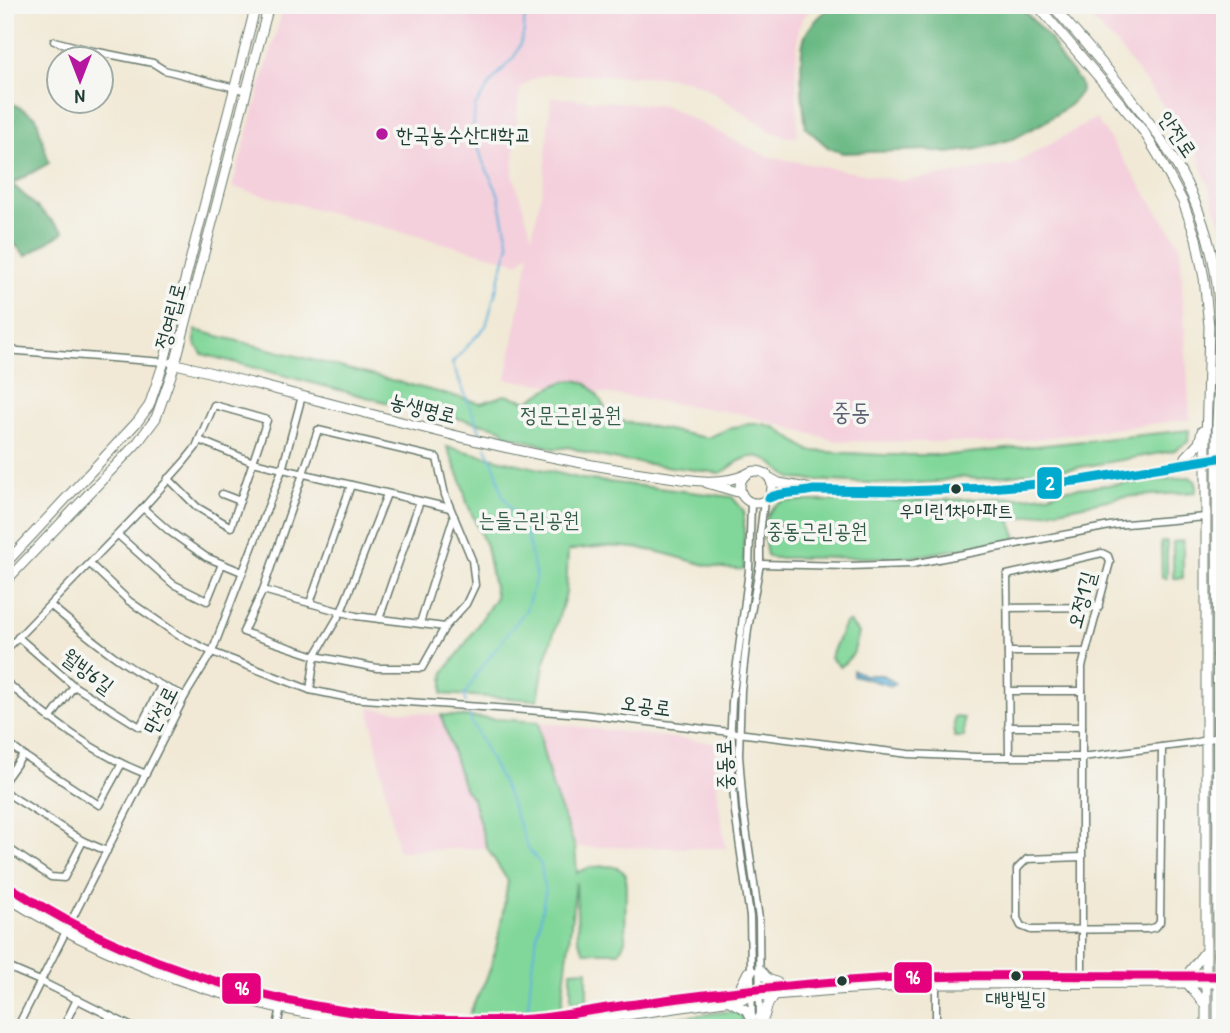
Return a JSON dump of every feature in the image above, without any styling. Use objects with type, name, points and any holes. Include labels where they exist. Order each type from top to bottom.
[{"type":"street","name":"정여립로","points":[[5,564],[149,407],[164,362],[257,5]]},
{"type":"street","name":"정여립로","points":[[5,582],[138,442],[156,418],[175,364],[269,5]]},
{"type":"street","name":"안전로","points":[[1037,5],[1144,132],[1183,202],[1200,258],[1207,301],[1205,948]]},
{"type":"street","name":"안전로","points":[[1052,5],[1163,139],[1185,177],[1208,239],[1219,304],[1217,423],[1221,458],[1221,736],[1218,946],[1221,980],[1217,1002],[1218,1028]]},
{"type":"street","points":[[254,15],[266,18]]},
{"type":"street","points":[[54,41],[153,63],[164,70],[247,91]]},
{"type":"street","name":"농생명로","points":[[5,350],[175,364],[512,448],[626,471],[702,481]]},
{"type":"street","name":"만성로","points":[[17,1028],[185,696],[212,652],[282,470],[302,396]]},
{"type":"street","points":[[5,651],[118,535],[143,508],[168,478],[196,447],[214,405],[267,420],[231,527],[197,507],[168,478]]},
{"type":"street","points":[[1217,423],[1225,435]]},
{"type":"street","points":[[1185,463],[1186,457],[1199,443],[1206,424]]},
{"type":"street","points":[[318,430],[437,458],[450,508],[472,560],[475,585],[466,604],[445,627],[422,668],[377,668],[315,656],[243,632],[263,590],[318,430]]},
{"type":"street","points":[[199,440],[253,462],[282,470],[450,508]]},
{"type":"street","points":[[702,481],[738,478],[757,471],[779,483],[813,490],[989,488],[1075,481],[1221,458]]},
{"type":"street","points":[[741,493],[741,482],[747,474]]},
{"type":"street","points":[[766,499],[772,492],[770,478]]},
{"type":"street","points":[[702,481],[741,493],[751,502],[784,493],[813,490]]},
{"type":"street","points":[[310,603],[351,485]]},
{"type":"street","points":[[222,494],[240,501]]},
{"type":"street","points":[[310,690],[315,656],[341,612],[387,494]]},
{"type":"street","name":"중동로","points":[[760,1028],[755,1021],[759,919],[741,784],[740,734],[745,654],[760,564],[760,534],[766,499]]},
{"type":"street","points":[[379,619],[420,501]]},
{"type":"street","name":"중동로","points":[[751,502],[748,581],[736,668],[731,733],[732,784],[756,971]]},
{"type":"street","points":[[143,508],[169,531],[206,557],[242,572]]},
{"type":"street","points":[[420,624],[454,516]]},
{"type":"street","points":[[760,564],[912,564],[1115,525],[1206,517]]},
{"type":"street","points":[[118,535],[173,584],[207,601],[222,564]]},
{"type":"street","name":"오정1길","points":[[1008,608],[1007,575],[1102,554],[1108,556],[1110,562],[1082,667],[1082,757]]},
{"type":"street","name":"오공로","points":[[90,564],[129,601],[178,635],[212,652],[310,690],[380,702],[583,714],[908,754],[1082,757],[1221,736]]},
{"type":"street","points":[[263,590],[341,612],[445,627]]},
{"type":"street","name":"월방6길","points":[[50,605],[102,648],[161,686],[185,696]]},
{"type":"street","points":[[1009,757],[1008,608],[1099,607]]},
{"type":"street","name":"월방6길","points":[[18,637],[74,686],[140,727],[161,686]]},
{"type":"street","points":[[1008,652],[1086,652]]},
{"type":"street","points":[[5,681],[50,719],[121,765],[146,774]]},
{"type":"street","points":[[50,719],[74,686]]},
{"type":"street","points":[[1009,691],[1082,691]]},
{"type":"street","points":[[1008,727],[1082,727]]},
{"type":"street","points":[[5,741],[99,805],[121,765]]},
{"type":"street","points":[[1082,857],[1027,859],[1017,869],[1017,918],[1021,926],[1031,930],[1156,927],[1162,919],[1162,747]]},
{"type":"street","points":[[5,780],[23,755]]},
{"type":"street","points":[[1081,981],[1082,757]]},
{"type":"street","points":[[5,792],[83,841],[107,851]]},
{"type":"street","points":[[5,846],[51,877],[64,878],[83,841]]},
{"type":"street","points":[[5,884],[80,929],[178,969],[281,1004],[446,1024],[472,1020],[534,1019],[738,992],[756,993],[933,977],[1081,981]]},
{"type":"street","points":[[5,896],[99,948],[206,990],[381,1025],[429,1028]]},
{"type":"street","points":[[1218,946],[1225,964]]},
{"type":"street","points":[[1205,948],[1206,1028]]},
{"type":"street","points":[[1186,980],[1205,948]]},
{"type":"street","points":[[5,966],[134,1028]]},
{"type":"street","points":[[730,1000],[748,1011],[755,1021],[764,1017],[778,984],[756,971],[748,972],[738,992]]},
{"type":"street","points":[[1186,980],[1205,1005]]},
{"type":"street","points":[[777,991],[936,984],[1221,980]]},
{"type":"street","points":[[936,984],[936,1028]]},
{"type":"street","points":[[535,1028],[730,1000],[756,993]]},
{"type":"street","points":[[1217,1002],[1223,1001],[1225,994]]},
{"type":"street","points":[[63,1028],[77,999]]},
{"type":"street","points":[[276,1028],[281,1004]]},
{"type":"street","points":[[104,1028],[110,1016]]},
{"type":"shaded area","points":[[284,5],[816,5],[802,18],[798,34],[798,137],[772,132],[705,87],[686,80],[668,77],[547,74],[522,87],[519,94],[513,174],[532,236],[543,185],[551,97],[666,106],[766,156],[901,181],[1013,165],[1096,118],[1180,245],[1190,419],[1003,443],[836,441],[739,413],[506,379],[530,251],[519,263],[232,187]]},
{"type":"shaded area","points":[[1077,5],[1225,5],[1225,236],[1196,148],[1117,45]]},
{"type":"shaded area","points":[[369,708],[441,715],[464,788],[473,800],[487,848],[398,851]]},
{"type":"shaded area","points":[[539,722],[716,743],[718,799],[726,848],[575,847],[552,786]]},
{"type":"green space","points":[[832,5],[1019,5],[1050,39],[1061,59],[1080,83],[1081,91],[1071,104],[1045,122],[1015,138],[978,149],[948,153],[928,150],[843,153],[829,148],[806,128],[802,94],[803,42],[811,26]]},
{"type":"green space","points":[[5,99],[36,117],[49,163],[12,184],[64,232],[26,256],[5,234]]},
{"type":"green space","name":"정문근린공원","points":[[195,330],[481,403],[505,395],[528,401],[554,385],[572,380],[581,381],[597,395],[612,419],[707,438],[731,428],[764,424],[776,428],[810,451],[949,455],[1189,430],[1188,442],[1173,451],[1075,468],[978,479],[959,477],[935,482],[886,484],[794,479],[760,457],[740,460],[719,473],[618,460],[569,447],[555,449],[505,434],[502,429],[493,426],[408,408],[202,354],[195,343]]},
{"type":"green space","name":"는들근린공원","points":[[447,447],[582,479],[732,497],[744,511],[744,569],[709,566],[643,549],[600,547],[568,551],[566,593],[544,665],[538,700],[442,694],[444,672],[496,597],[486,546]]},
{"type":"green space","name":"중동근린공원","points":[[1190,477],[1196,482],[1196,492],[1122,497],[1010,520],[1017,539],[911,557],[772,558],[767,555],[765,547],[765,523],[771,510],[784,501],[1024,497],[1048,495],[1066,489]]},
{"type":"green space","points":[[1183,541],[1183,578],[1173,578],[1173,542]]},
{"type":"green space","points":[[1161,542],[1167,542],[1167,578],[1162,578]]},
{"type":"green space","points":[[849,622],[859,633],[853,654],[841,667],[830,658],[845,623]]},
{"type":"green space","points":[[441,715],[539,722],[552,786],[575,847],[577,873],[588,868],[609,866],[626,875],[625,941],[619,952],[584,952],[578,939],[576,882],[559,1028],[467,1028],[470,1013],[492,961],[508,881],[487,848],[473,800],[464,788]]},
{"type":"green space","points":[[954,717],[964,718],[964,737],[954,737]]},
{"type":"green space","points":[[587,970],[587,1001],[571,1001],[571,971]]},
{"type":"green space","points":[[733,1011],[742,1014],[743,1028],[613,1028],[657,1020]]},
{"type":"water","points":[[853,670],[864,675],[882,675],[895,683],[892,686],[853,675]]},
{"type":"waterway","points":[[483,438],[452,363],[486,326],[509,245],[498,193],[483,162],[473,131],[475,106],[493,80],[514,57],[520,45],[524,31],[525,5]]},
{"type":"waterway","points":[[466,703],[464,696],[478,672],[526,610],[536,577],[527,536],[502,494],[486,447]]},
{"type":"waterway","points":[[468,708],[471,721],[506,790],[528,848],[541,865],[545,893],[533,958],[527,1016]]},
{"type":"waterway","points":[[525,1028],[526,1021]]},
{"type":"transit line","name":"2","points":[[769,498],[813,490],[904,491],[1075,481],[1225,457]]},
{"type":"transit line","name":"96","points":[[5,884],[64,919],[126,949],[191,973],[257,993],[325,1008],[394,1017],[463,1021],[531,1019],[742,991],[895,978],[1225,976]]},
{"type":"place","name":"한국농수산대학교","points":[[382,134]]},
{"type":"place","name":"우미린1차아파트","points":[[956,489]]},
{"type":"place","name":"대방빌딩","points":[[1016,976]]},
{"type":"district","name":"중동","points":[[851,411]]}]
